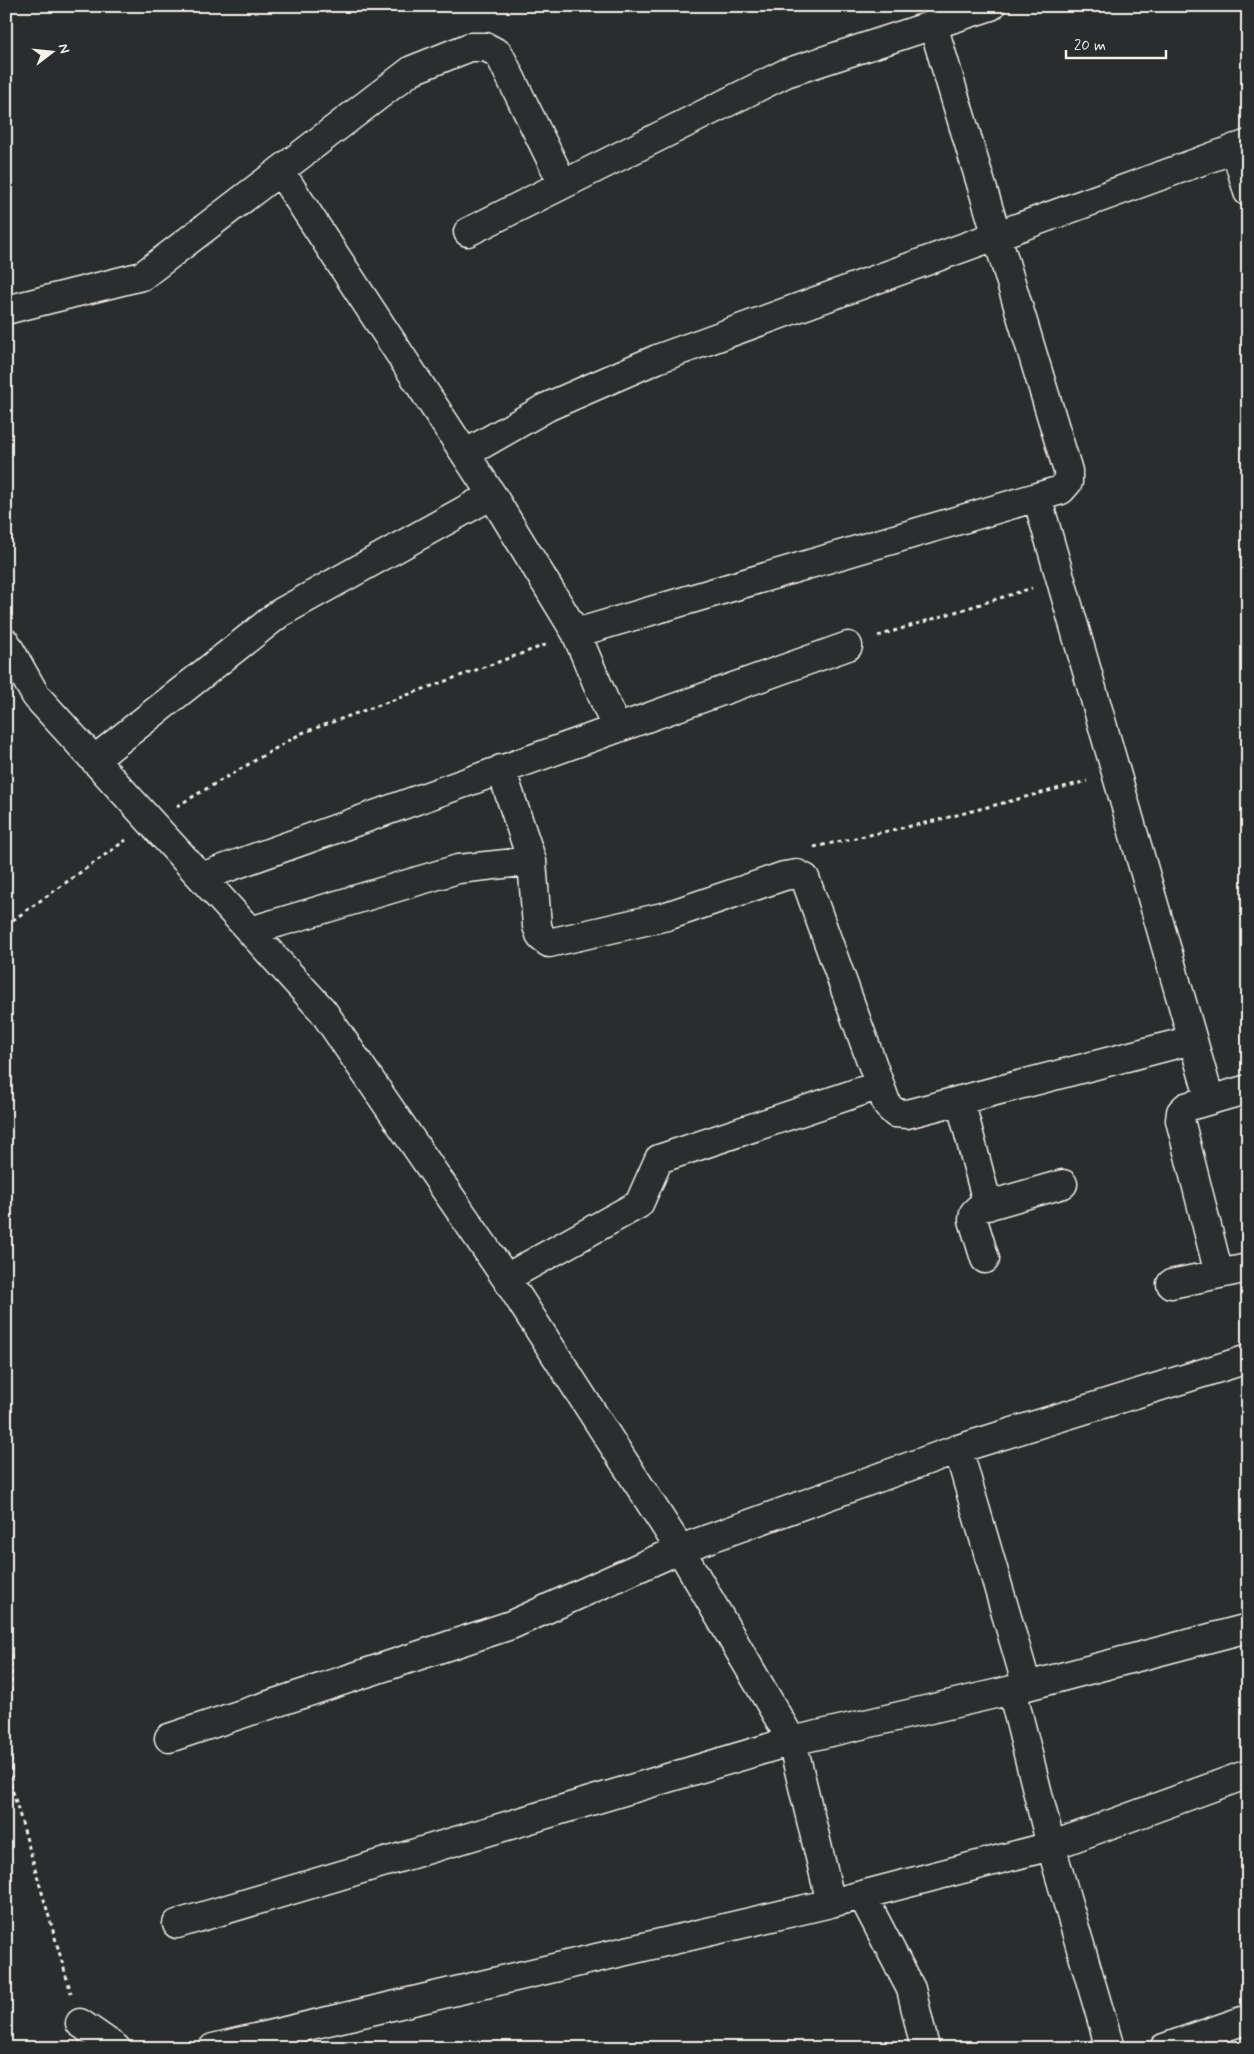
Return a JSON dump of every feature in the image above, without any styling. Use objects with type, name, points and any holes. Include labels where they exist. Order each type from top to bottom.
[{"type":"street","points":[[468,232],[786,73],[991,6]]},
{"type":"street","points":[[576,633],[1061,490],[1068,482],[1068,471],[934,25]]},
{"type":"street","points":[[6,310],[142,276],[412,70],[470,47],[486,47],[498,54],[563,184]]},
{"type":"street","points":[[464,454],[547,407],[657,359],[1241,146],[1248,192]]},
{"type":"street","points":[[280,171],[492,495],[576,633],[616,728]]},
{"type":"street","points":[[94,760],[280,613],[492,495]]},
{"type":"street","points":[[1037,497],[1210,1100]]},
{"type":"street","points":[[6,644],[36,696],[323,1012],[506,1278],[680,1549],[792,1742],[831,1903]]},
{"type":"street","points":[[201,877],[848,646]]},
{"type":"street","points":[[501,769],[532,861],[537,926],[541,937],[549,943],[667,916],[784,876],[797,874],[804,878],[887,1105],[895,1113],[907,1114],[1192,1040]]},
{"type":"street","points":[[250,931],[458,870],[532,861]]},
{"type":"street","points":[[506,1278],[639,1204],[659,1158],[880,1085]]},
{"type":"street","points":[[1219,1274],[1180,1120],[1181,1112],[1186,1107],[1248,1089]]},
{"type":"street","points":[[960,1100],[988,1206]]},
{"type":"street","points":[[985,1259],[973,1220],[974,1213],[979,1208],[1063,1184]]},
{"type":"street","points":[[1171,1284],[1248,1268]]},
{"type":"street","points":[[169,1738],[511,1625],[680,1549],[958,1449],[1248,1359]]},
{"type":"street","points":[[958,1449],[1020,1688],[1051,1846],[1110,2048]]},
{"type":"street","points":[[177,1924],[792,1742],[1020,1688],[1248,1628]]},
{"type":"street","points":[[213,2048],[831,1903],[1051,1846],[1248,1774]]},
{"type":"street","points":[[862,1895],[910,1989],[925,2048]]},
{"type":"street","points":[[1164,2048],[1248,2019]]},
{"type":"street","points":[[80,2024],[116,2048]]},
{"type":"path","points":[[848,646],[1061,579]]},
{"type":"path","points":[[6,924],[151,822],[302,733],[576,633]]},
{"type":"path","points":[[797,874],[804,854],[812,848],[934,820],[1116,774]]},
{"type":"path","points":[[6,1640],[11,1654],[11,1785],[80,2024]]}]
